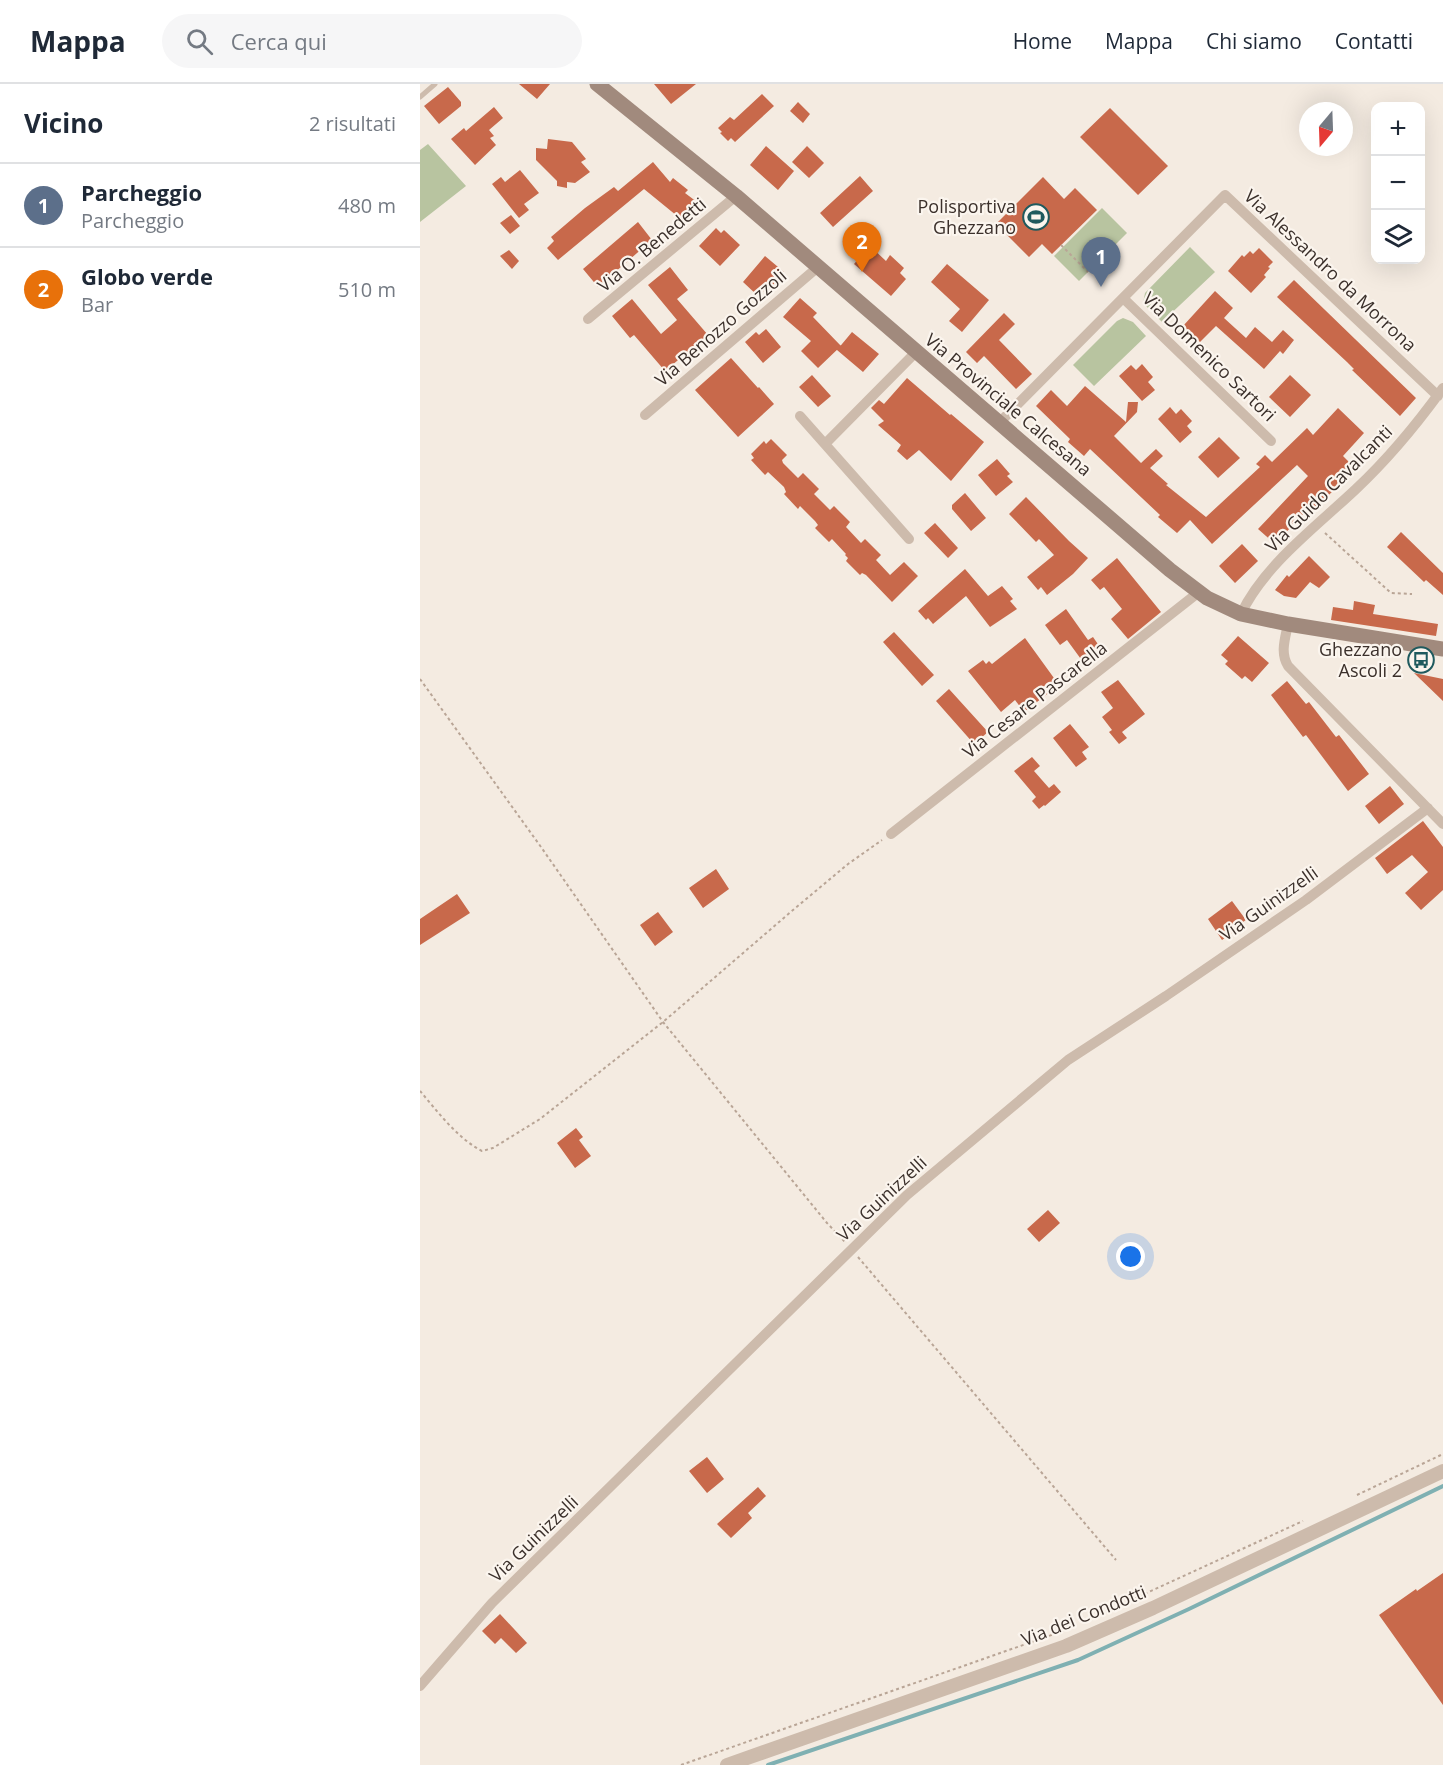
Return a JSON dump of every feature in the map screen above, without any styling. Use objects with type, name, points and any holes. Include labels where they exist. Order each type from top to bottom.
[{"type":"main road","name":"Via Provinciale Calcesana","points":[[597,84],[736,196],[1198,592],[1217,604],[1241,614],[1288,624],[1443,649]]},
{"type":"street","name":"Via Domenico Sartori","points":[[1000,422],[1225,195]]},
{"type":"street","name":"Via Alessandro da Morrona","points":[[1225,195],[1440,392]]},
{"type":"street","name":"Via O. Benedetti","points":[[588,319],[736,196]]},
{"type":"street","name":"Via Benozzo Gozzoli","points":[[645,415],[818,267]]},
{"type":"street","name":"Via Domenico Sartori","points":[[1124,297],[1271,441]]},
{"type":"street","points":[[825,444],[916,352]]},
{"type":"street","name":"Via Guido Cavalcanti","points":[[1241,614],[1258,586],[1280,561],[1376,469],[1401,442],[1440,392]]},
{"type":"street","points":[[800,416],[909,539]]},
{"type":"street","name":"Via Cesare Pascarella","points":[[891,834],[1198,592]]},
{"type":"street","points":[[1288,624],[1283,652],[1288,666],[1443,824]]},
{"type":"street","name":"Via Guinizzelli","points":[[420,1686],[492,1604],[907,1195],[1068,1060],[1306,900],[1428,808]]},
{"type":"street","name":"Via dei Condotti","points":[[727,1765],[1066,1646],[1153,1608],[1443,1470]]},
{"type":"lane","points":[[420,97],[435,84]]},
{"type":"path","points":[[1061,245],[1088,272]]},
{"type":"path","points":[[1317,525],[1391,593],[1412,594]]},
{"type":"path","points":[[420,679],[663,1022],[827,1223],[1116,1560]]},
{"type":"path","points":[[420,1091],[443,1118],[474,1146],[482,1150],[493,1148],[540,1119],[663,1022],[793,909],[848,864],[891,834]]},
{"type":"path","points":[[1350,1499],[1443,1454]]},
{"type":"path","points":[[1102,1614],[1308,1518]]},
{"type":"path","points":[[681,1765],[1072,1628]]},
{"type":"green space","points":[[428,144],[466,186],[420,222],[420,150]]},
{"type":"green space","points":[[1102,208],[1127,233],[1079,281],[1054,256]]},
{"type":"green space","points":[[1190,247],[1215,272],[1162,322],[1143,303],[1145,293]]},
{"type":"green space","points":[[1123,318],[1133,322],[1146,336],[1094,386],[1073,365],[1117,321]]},
{"type":"building","points":[[519,84],[550,84],[537,99]]},
{"type":"building","points":[[654,84],[696,84],[671,104]]},
{"type":"building","points":[[448,87],[461,102],[461,106],[439,124],[424,106]]},
{"type":"building","points":[[762,94],[774,106],[735,142],[731,138],[728,141],[718,128],[730,117],[734,120]]},
{"type":"building","points":[[798,102],[810,114],[803,123],[790,111]]},
{"type":"building","points":[[494,107],[503,118],[489,130],[494,136],[490,138],[496,145],[475,165],[451,139],[464,128],[466,131]]},
{"type":"building","points":[[1110,108],[1168,166],[1138,195],[1080,137]]},
{"type":"building","points":[[548,139],[572,142],[586,159],[581,162],[590,172],[575,183],[567,182],[567,188],[557,186],[557,181],[536,160],[536,148],[547,149]]},
{"type":"building","points":[[766,146],[794,171],[778,190],[750,165]]},
{"type":"building","points":[[807,146],[824,163],[809,178],[792,162]]},
{"type":"building","points":[[653,162],[670,182],[673,178],[688,190],[685,193],[697,202],[682,220],[644,189],[558,260],[547,248],[554,241],[551,237],[585,208],[614,187],[618,191]]},
{"type":"building","points":[[520,170],[539,193],[524,204],[529,210],[519,218],[492,184],[501,177],[505,182]]},
{"type":"building","points":[[860,176],[873,191],[833,227],[820,213]]},
{"type":"building","name":"Polisportiva Ghezzano","points":[[1043,177],[1064,199],[1075,188],[1097,210],[1052,254],[1042,244],[1029,257],[996,224]]},
{"type":"building","points":[[511,215],[520,226],[510,234],[500,223]]},
{"type":"building","points":[[638,222],[652,240],[598,287],[583,269]]},
{"type":"building","points":[[716,228],[721,233],[724,230],[740,245],[720,266],[699,246]]},
{"type":"building","points":[[870,246],[886,261],[890,255],[904,268],[900,273],[906,279],[891,296],[854,264]]},
{"type":"building","points":[[1259,248],[1273,262],[1264,275],[1266,277],[1251,293],[1228,271],[1242,255],[1244,257],[1250,251],[1253,254]]},
{"type":"building","points":[[509,250],[519,261],[512,269],[500,256]]},
{"type":"building","points":[[765,256],[784,272],[766,293],[762,290],[758,296],[743,282]]},
{"type":"building","points":[[947,264],[989,300],[962,332],[949,321],[960,309],[931,282]]},
{"type":"building","points":[[670,267],[688,290],[677,299],[708,335],[665,371],[634,335],[630,338],[612,316],[632,299],[661,334],[677,320],[648,285]]},
{"type":"building","points":[[1294,280],[1416,398],[1400,416],[1352,370],[1354,369],[1347,362],[1277,297]]},
{"type":"building","points":[[1215,291],[1233,308],[1224,318],[1246,338],[1255,327],[1272,342],[1283,330],[1294,340],[1283,354],[1280,351],[1264,369],[1216,326],[1200,342],[1183,326]]},
{"type":"building","points":[[800,298],[817,313],[813,317],[841,346],[818,368],[801,351],[811,341],[783,317]]},
{"type":"building","points":[[1004,313],[1015,324],[999,340],[1032,374],[1016,389],[984,356],[977,363],[966,352]]},
{"type":"building","points":[[766,329],[781,347],[763,363],[745,342],[756,332],[759,335]]},
{"type":"building","points":[[852,332],[879,354],[863,372],[837,350]]},
{"type":"building","points":[[731,358],[774,404],[738,437],[695,390]]},
{"type":"building","points":[[1142,364],[1153,377],[1148,382],[1155,390],[1142,401],[1119,376],[1131,365],[1136,370]]},
{"type":"building","points":[[812,375],[831,396],[818,407],[799,387]]},
{"type":"building","points":[[1290,375],[1311,395],[1290,417],[1269,397]]},
{"type":"building","points":[[907,378],[984,442],[951,481],[919,450],[907,460],[897,451],[901,445],[878,425],[884,421],[871,408],[879,400],[884,404]]},
{"type":"building","points":[[1085,386],[1126,422],[1128,402],[1138,402],[1137,412],[1114,436],[1141,463],[1156,449],[1163,456],[1150,468],[1168,484],[1166,485],[1206,517],[1260,467],[1256,464],[1265,455],[1272,462],[1307,428],[1313,435],[1338,408],[1364,433],[1343,456],[1356,469],[1312,511],[1309,508],[1275,544],[1258,529],[1308,476],[1297,465],[1212,544],[1190,520],[1177,533],[1090,449],[1084,456],[1068,442],[1070,439],[1036,406],[1051,390],[1067,406]]},
{"type":"building","points":[[1170,407],[1176,414],[1181,409],[1192,421],[1187,426],[1192,432],[1180,443],[1158,419]]},
{"type":"building","points":[[1219,437],[1240,458],[1218,478],[1198,457]]},
{"type":"building","points":[[771,439],[787,455],[782,460],[783,463],[798,478],[803,473],[819,489],[814,494],[830,510],[834,506],[850,522],[846,527],[861,543],[865,539],[881,555],[876,560],[890,575],[904,562],[918,576],[892,602],[866,575],[862,573],[860,575],[846,561],[848,558],[846,554],[832,539],[829,542],[815,528],[818,525],[815,521],[800,506],[798,509],[784,494],[786,492],[784,487],[768,472],[765,475],[751,460],[754,458],[751,454],[764,441],[766,444]]},
{"type":"building","points":[[997,459],[1010,474],[1007,476],[1013,482],[996,496],[978,475]]},
{"type":"building","points":[[965,493],[986,518],[971,531],[952,509],[952,505]]},
{"type":"building","points":[[1026,497],[1088,558],[1073,574],[1047,595],[1041,587],[1038,590],[1027,577],[1054,555],[1039,539],[1036,542],[1009,514]]},
{"type":"building","points":[[935,523],[958,548],[948,558],[924,533]]},
{"type":"building","points":[[1401,532],[1443,573],[1443,595],[1426,580],[1424,582],[1387,547]]},
{"type":"building","points":[[1242,544],[1258,561],[1235,583],[1219,566]]},
{"type":"building","points":[[1309,556],[1330,577],[1319,588],[1310,582],[1296,598],[1284,596],[1275,590],[1287,575],[1289,577]]},
{"type":"building","points":[[1117,558],[1161,612],[1128,639],[1111,619],[1122,609],[1104,587],[1100,590],[1091,580]]},
{"type":"building","points":[[965,569],[988,596],[1002,586],[1013,599],[1010,601],[1017,609],[990,627],[966,596],[933,624],[928,618],[926,620],[918,611]]},
{"type":"building","points":[[1354,601],[1375,605],[1373,614],[1438,624],[1436,636],[1331,620],[1333,607],[1353,610]]},
{"type":"building","points":[[1066,609],[1088,640],[1093,637],[1104,653],[1086,666],[1067,640],[1060,645],[1045,625]]},
{"type":"building","points":[[894,632],[934,675],[922,686],[883,642]]},
{"type":"building","points":[[1238,636],[1269,663],[1252,682],[1245,676],[1242,679],[1225,664],[1228,661],[1221,655]]},
{"type":"building","points":[[1025,638],[1059,685],[1024,712],[1015,700],[1001,712],[968,671],[983,660],[986,664],[989,661],[992,664]]},
{"type":"building","points":[[1414,673],[1443,679],[1443,701]]},
{"type":"building","points":[[1118,680],[1145,714],[1122,732],[1127,738],[1119,744],[1109,732],[1112,730],[1102,717],[1113,708],[1101,692]]},
{"type":"building","points":[[1287,681],[1306,704],[1309,702],[1336,737],[1339,735],[1369,774],[1348,791],[1306,735],[1303,737],[1271,695]]},
{"type":"building","points":[[949,689],[988,732],[974,744],[936,701]]},
{"type":"building","points":[[1070,724],[1089,747],[1082,752],[1087,759],[1076,767],[1053,738]]},
{"type":"building","points":[[1032,757],[1040,766],[1034,771],[1049,788],[1054,784],[1061,792],[1039,809],[1032,801],[1036,797],[1014,771]]},
{"type":"building","points":[[1390,786],[1404,804],[1379,824],[1365,806]]},
{"type":"building","points":[[1423,821],[1443,847],[1443,890],[1421,910],[1405,893],[1428,872],[1412,855],[1387,874],[1375,858]]},
{"type":"building","points":[[716,869],[729,889],[703,908],[689,888]]},
{"type":"building","points":[[457,894],[470,913],[420,945],[420,919]]},
{"type":"building","points":[[1232,901],[1246,920],[1240,924],[1242,926],[1222,940],[1208,919]]},
{"type":"building","points":[[658,912],[673,932],[655,946],[640,925]]},
{"type":"building","points":[[576,1128],[583,1137],[579,1140],[591,1156],[575,1168],[557,1143]]},
{"type":"building","points":[[1048,1210],[1060,1223],[1039,1242],[1027,1229]]},
{"type":"building","points":[[707,1457],[724,1479],[707,1493],[689,1471]]},
{"type":"building","points":[[758,1487],[766,1496],[748,1513],[752,1518],[731,1538],[717,1524]]},
{"type":"building","points":[[1443,1573],[1443,1705],[1379,1615]]},
{"type":"building","points":[[500,1614],[527,1643],[516,1653],[501,1638],[495,1644],[482,1631]]},
{"type":"waterway","points":[[768,1765],[1078,1660],[1443,1486]]},
{"type":"place","name":"Polisportiva Ghezzano","points":[[1036,217]]},
{"type":"place","name":"Globo verde","points":[[862,272]]},
{"type":"place","name":"Parcheggio","points":[[1101,287]]},
{"type":"place","name":"Ghezzano Ascoli 2","points":[[1421,660]]}]
